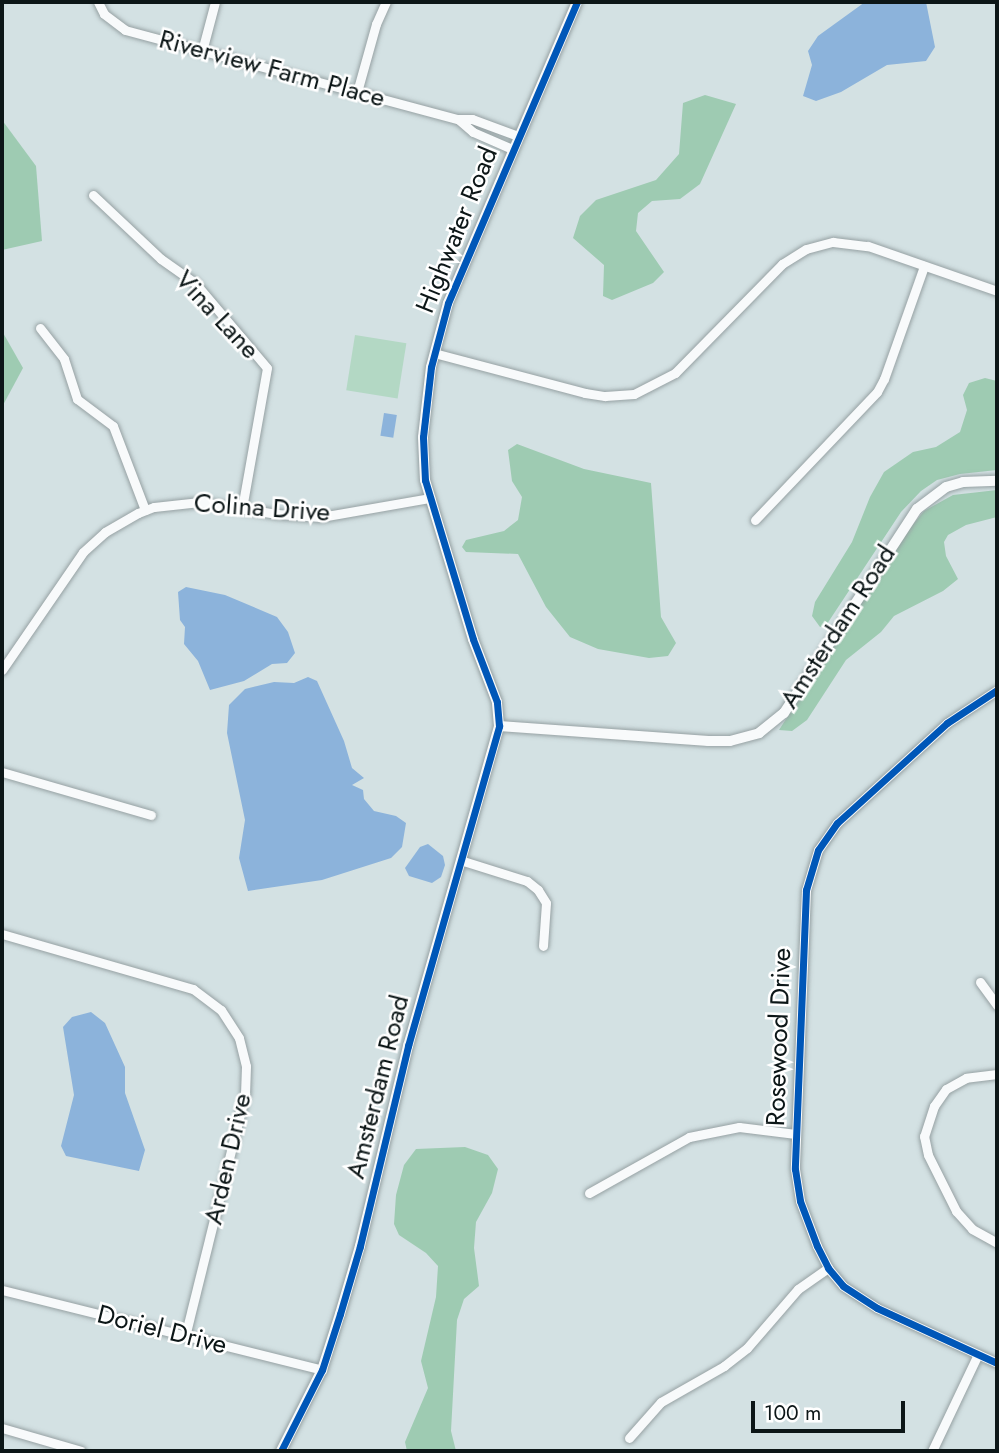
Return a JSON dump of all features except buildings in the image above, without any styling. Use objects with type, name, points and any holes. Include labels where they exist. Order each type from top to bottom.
[{"type":"street","name":"Riverview Farm Place","points":[[98,2],[104,14],[125,30],[458,119],[472,119],[518,136]]},
{"type":"street","points":[[202,51],[215,2]]},
{"type":"street","points":[[357,92],[376,24],[386,2]]},
{"type":"street","name":"Highwater Road","points":[[499,726],[497,702],[469,628],[430,498],[423,438],[434,353],[448,303],[577,2]]},
{"type":"street","name":"Riverview Farm Place","points":[[458,119],[473,132],[512,149]]},
{"type":"street","name":"Vina Lane","points":[[93,195],[161,259],[195,283],[267,368],[242,508]]},
{"type":"street","points":[[434,353],[585,393],[605,396],[634,394],[675,373],[782,264],[806,250],[833,242],[854,243],[997,291]]},
{"type":"street","points":[[755,520],[877,392],[924,266]]},
{"type":"street","points":[[40,328],[64,359],[76,399],[113,426],[145,510]]},
{"type":"street","name":"Amsterdam Road","points":[[281,1451],[322,1370],[360,1246],[408,1046],[499,726],[708,741],[730,741],[759,733],[784,713],[917,509],[946,487],[963,482],[997,481]]},
{"type":"street","name":"Colina Drive","points":[[2,670],[83,552],[121,521],[145,510],[200,502],[321,517],[430,498]]},
{"type":"street","name":"Rosewood Drive","points":[[997,690],[947,723],[837,822],[818,850],[806,890],[795,1169],[800,1201],[828,1268],[843,1286],[864,1301],[997,1363]]},
{"type":"street","points":[[2,772],[151,815]]},
{"type":"street","points":[[460,860],[527,881],[538,890],[546,903],[543,946]]},
{"type":"street","name":"Arden Drive","points":[[2,937],[193,989],[221,1010],[239,1038],[246,1066],[245,1094],[185,1335]]},
{"type":"street","points":[[980,982],[997,1005]]},
{"type":"street","points":[[997,1074],[966,1078],[946,1089],[934,1106],[924,1136],[928,1154],[957,1211],[972,1229],[997,1243]]},
{"type":"street","points":[[589,1193],[689,1137],[739,1127],[796,1134]]},
{"type":"street","points":[[629,1438],[661,1402],[724,1366],[741,1352],[798,1289],[828,1268]]},
{"type":"street","name":"Doriel Drive","points":[[2,1290],[322,1370]]},
{"type":"street","points":[[932,1451],[978,1354]]},
{"type":"street","points":[[2,1428],[81,1451]]},
{"type":"green space","points":[[705,95],[736,104],[700,184],[680,199],[652,201],[638,213],[636,231],[664,272],[653,283],[612,300],[603,296],[604,265],[573,238],[580,216],[596,200],[656,180],[679,154],[683,103]]},
{"type":"green space","points":[[2,120],[36,166],[42,241],[2,250]]},
{"type":"green space","points":[[2,331],[23,368],[2,407]]},
{"type":"green space","points":[[355,335],[406,343],[398,398],[346,390]]},
{"type":"green space","points":[[985,378],[997,381],[997,470],[960,474],[937,480],[921,491],[901,512],[825,627],[820,627],[812,616],[815,602],[852,542],[870,497],[884,472],[913,452],[936,447],[960,432],[967,410],[963,395],[969,383]]},
{"type":"green space","points":[[517,444],[584,469],[651,483],[661,617],[676,643],[668,656],[649,658],[598,649],[570,637],[546,607],[518,554],[466,552],[462,547],[466,540],[504,531],[518,520],[522,497],[512,481],[508,450]]},
{"type":"green space","points":[[997,490],[997,517],[966,525],[948,535],[944,542],[946,556],[958,579],[943,591],[894,616],[881,632],[846,660],[807,720],[792,731],[779,730],[901,539],[924,511],[953,495]]},
{"type":"green space","points":[[465,1147],[488,1155],[498,1169],[492,1193],[476,1222],[474,1248],[479,1286],[464,1299],[457,1320],[451,1431],[456,1451],[407,1451],[405,1442],[428,1388],[421,1361],[436,1297],[438,1266],[426,1253],[399,1235],[394,1224],[396,1195],[404,1165],[416,1149]]},
{"type":"water","points":[[865,2],[926,2],[935,47],[926,61],[887,65],[841,92],[816,101],[803,96],[812,65],[808,51],[818,36]]},
{"type":"water","points":[[384,413],[397,415],[393,438],[380,436]]},
{"type":"water","points":[[186,587],[225,595],[277,617],[288,632],[295,653],[287,663],[272,664],[244,681],[210,690],[198,661],[184,644],[185,627],[180,620],[178,592]]},
{"type":"water","points":[[308,677],[317,681],[344,741],[352,768],[364,778],[352,785],[363,790],[364,799],[374,811],[396,816],[406,823],[402,847],[391,858],[322,880],[248,891],[239,858],[245,820],[227,733],[229,705],[245,689],[274,682],[294,683]]},
{"type":"water","points":[[428,844],[443,856],[445,865],[441,877],[432,883],[409,876],[405,868],[420,847]]},
{"type":"water","points":[[91,1012],[105,1023],[125,1067],[125,1093],[145,1150],[139,1171],[66,1156],[61,1146],[74,1095],[63,1027],[72,1017]]},
{"type":"cycle path","points":[[281,1451],[322,1370],[340,1314],[360,1246],[408,1046],[499,726],[497,702],[473,639],[425,480],[423,437],[431,367],[448,303],[577,2]]},
{"type":"cycle path","points":[[997,690],[947,723],[837,823],[818,850],[806,890],[795,1169],[800,1201],[817,1246],[828,1268],[843,1286],[877,1308],[997,1363]]}]
